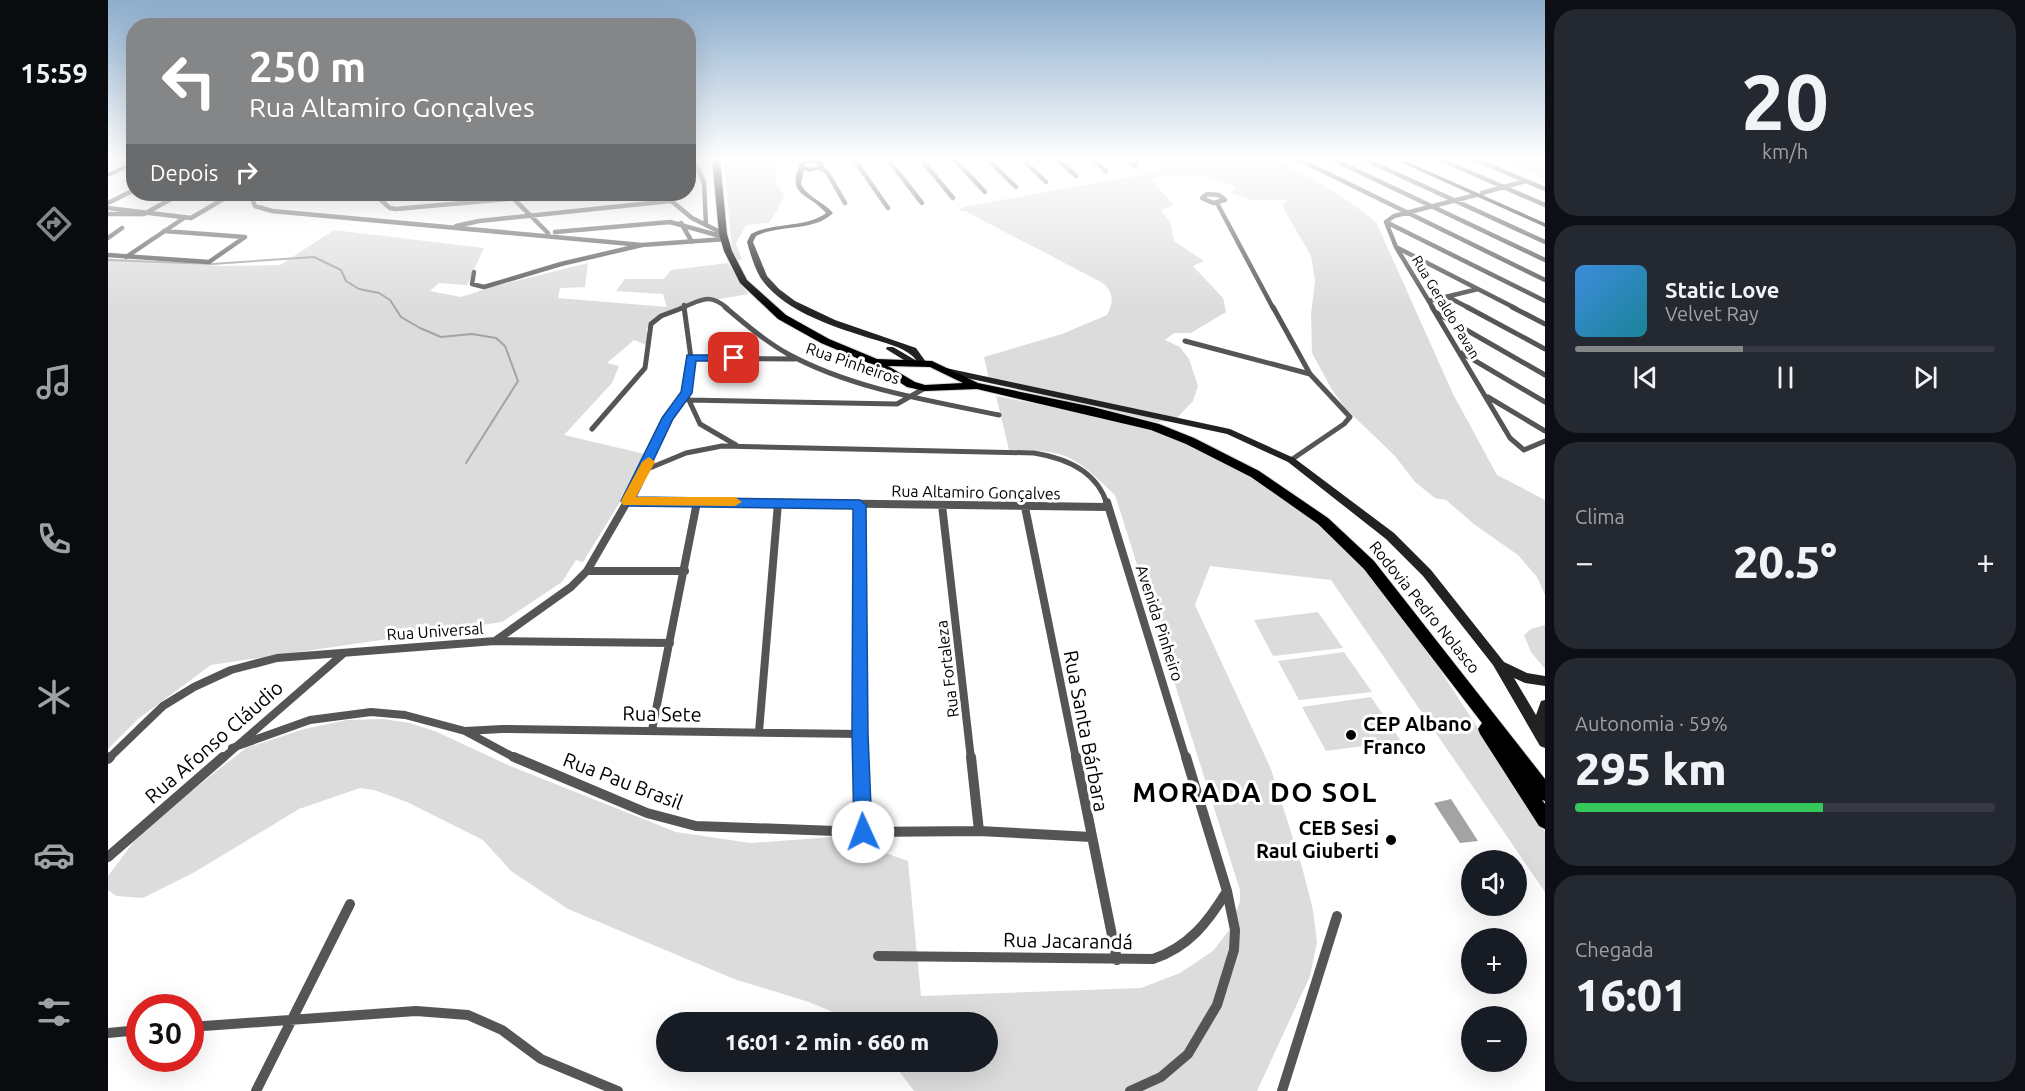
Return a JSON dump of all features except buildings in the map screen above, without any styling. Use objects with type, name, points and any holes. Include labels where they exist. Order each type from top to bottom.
[{"type":"highway","name":"Rodovia Pedro Nolasco","points":[[721,209],[724,237],[732,262],[743,281],[771,308],[813,335],[875,362],[906,382],[925,388],[977,386]]},
{"type":"highway","name":"Rodovia Pedro Nolasco","points":[[875,362],[918,362],[946,371],[977,386],[1155,427],[1243,466],[1298,501],[1338,534],[1385,583],[1545,793]]},
{"type":"highway","points":[[906,382],[904,375],[906,368],[918,362]]},
{"type":"highway","points":[[940,387],[950,378],[946,371]]},
{"type":"highway","points":[[1425,634],[1545,820]]},
{"type":"highway","points":[[1501,735],[1545,780]]},
{"type":"street","points":[[121,209],[144,214],[153,209]]},
{"type":"street","points":[[108,214],[144,214],[184,218],[196,216],[208,209]]},
{"type":"street","points":[[265,209],[642,245],[692,242],[724,237]]},
{"type":"street","points":[[526,209],[548,233]]},
{"type":"street","points":[[453,226],[470,222],[592,209]]},
{"type":"street","points":[[682,209],[724,237]]},
{"type":"street","points":[[705,209],[706,225]]},
{"type":"street","points":[[829,209],[829,215],[756,232],[750,242],[764,276],[771,285],[796,303],[862,339],[918,362]]},
{"type":"street","points":[[1220,209],[1274,312],[1310,374],[1350,418],[1291,460]]},
{"type":"street","points":[[1400,209],[1545,280]]},
{"type":"street","points":[[1422,209],[1391,217],[1386,222],[1545,301]]},
{"type":"street","points":[[1438,209],[1545,260]]},
{"type":"street","points":[[1472,209],[1545,242]]},
{"type":"street","points":[[1513,209],[1545,223]]},
{"type":"street","points":[[126,257],[184,218]]},
{"type":"street","points":[[537,234],[663,222],[681,223],[724,237]]},
{"type":"street","name":"Rua Geraldo Pavan","points":[[1386,222],[1396,247],[1510,438],[1524,450],[1545,441]]},
{"type":"street","points":[[681,223],[692,242]]},
{"type":"street","points":[[108,238],[122,228]]},
{"type":"street","points":[[108,255],[213,261],[245,237],[165,231]]},
{"type":"street","points":[[474,272],[472,284],[484,286],[642,245]]},
{"type":"street","points":[[1396,247],[1545,324]]},
{"type":"street","points":[[1429,302],[1478,289]]},
{"type":"street","points":[[1448,297],[1545,350]]},
{"type":"street","name":"Rua Pinheiros","points":[[684,305],[704,298],[716,298],[758,334],[798,359],[893,392],[999,415]]},
{"type":"street","points":[[592,429],[645,368],[648,358],[649,327],[658,317],[684,305]]},
{"type":"street","name":"Rua Universal","points":[[108,759],[163,706],[211,678],[277,658],[495,641],[550,604],[587,571],[645,470],[668,418],[687,396],[691,358],[684,305]]},
{"type":"street","points":[[1434,312],[1545,375]]},
{"type":"street","points":[[1536,319],[1545,316]]},
{"type":"street","points":[[1185,341],[1287,370],[1310,374]]},
{"type":"street","points":[[1461,353],[1545,402]]},
{"type":"street","points":[[691,358],[798,359]]},
{"type":"street","points":[[946,371],[1230,432],[1291,460],[1390,536],[1462,615],[1497,662],[1545,741]]},
{"type":"street","points":[[893,392],[904,388],[906,382]]},
{"type":"street","points":[[687,396],[886,404],[902,403],[925,388]]},
{"type":"street","name":"Avenida Pinheiro","points":[[687,396],[700,424],[738,446]]},
{"type":"street","points":[[1486,396],[1545,431]]},
{"type":"street","name":"Avenida Pinheiro","points":[[645,470],[702,449],[738,446],[1042,454],[1066,461],[1084,471],[1102,490],[1227,891],[1235,938],[1229,968],[1198,1038],[1180,1063],[1159,1080],[1130,1091]]},
{"type":"street","name":"Rua Altamiro Gonçalves","points":[[628,501],[1107,507]]},
{"type":"street","points":[[652,730],[697,501]]},
{"type":"street","points":[[759,732],[778,503]]},
{"type":"street","points":[[860,505],[860,734],[863,832]]},
{"type":"street","name":"Rua Fortaleza","points":[[942,505],[979,831]]},
{"type":"street","name":"Rua Santa Bárbara","points":[[1025,507],[1117,960]]},
{"type":"street","points":[[587,571],[685,571]]},
{"type":"street","points":[[495,641],[670,643]]},
{"type":"street","name":"Rua Afonso Cláudio","points":[[108,857],[344,653]]},
{"type":"street","points":[[1497,662],[1514,674],[1545,681]]},
{"type":"street","points":[[1545,705],[1541,720],[1545,741]]},
{"type":"street","name":"Rua Pau Brasil","points":[[232,748],[310,720],[371,712],[405,715],[465,732],[519,760],[647,813],[683,824],[711,828],[863,832],[979,831],[1091,837]]},
{"type":"street","name":"Rua Sete","points":[[465,732],[502,729],[860,734]]},
{"type":"street","name":"Rua Jacarandá","points":[[878,956],[1153,959],[1180,948],[1208,923],[1227,891]]},
{"type":"street","points":[[256,1091],[350,904]]},
{"type":"street","points":[[1282,1091],[1337,916]]},
{"type":"street","points":[[204,1025],[416,1011],[468,1015],[501,1030],[541,1059],[618,1091]]},
{"type":"street","points":[[108,1033],[126,1031]]},
{"type":"shaded area","points":[[728,209],[777,209],[769,223],[746,225],[736,243],[742,260],[736,260],[732,247]]},
{"type":"shaded area","points":[[961,209],[1164,209],[1161,210],[1170,222],[1174,241],[1204,261],[1193,266],[1223,298],[1226,312],[1191,333],[1174,333],[1165,340],[1180,347],[1189,359],[1198,386],[1193,401],[1174,421],[1157,422],[988,383],[984,357],[1062,334],[1107,315],[1112,297],[1101,282],[965,211],[958,211]]},
{"type":"shaded area","points":[[1284,209],[1359,209],[1377,224],[1453,394],[1497,475],[1545,500],[1545,595],[1537,577],[1518,555],[1475,525],[1446,500],[1435,498],[1415,482],[1395,456],[1345,408],[1331,388],[1312,353],[1311,314],[1315,281],[1311,256]]},
{"type":"shaded area","points":[[334,230],[484,248],[467,285],[439,283],[430,291],[461,297],[495,286],[588,263],[585,287],[560,288],[558,298],[667,307],[663,294],[616,291],[625,279],[664,279],[671,270],[728,263],[748,294],[680,308],[656,320],[646,329],[651,347],[634,340],[607,363],[619,366],[612,383],[564,435],[649,455],[583,562],[576,560],[562,582],[502,622],[211,665],[138,719],[108,749],[108,258],[222,266],[280,265]]},
{"type":"shaded area","points":[[996,396],[1112,419],[1168,435],[1260,481],[1334,536],[1364,566],[1426,648],[1545,832],[1545,892],[1527,866],[1527,850],[1516,850],[1331,580],[1210,566],[1195,605],[1271,769],[1302,867],[1313,910],[1317,942],[1310,976],[1257,1091],[914,1091],[900,1072],[998,1072],[998,1012],[833,1012],[809,1002],[734,979],[568,909],[511,871],[483,840],[407,802],[374,790],[360,788],[299,809],[193,873],[143,898],[116,896],[108,890],[108,876],[144,828],[246,748],[304,729],[347,720],[383,719],[410,723],[437,732],[510,766],[676,832],[750,843],[860,835],[860,844],[908,861],[921,996],[1141,988],[1180,973],[1213,951],[1230,929],[1240,901],[1240,890],[1115,495],[1079,463],[1068,458],[1045,451],[1009,450]]},
{"type":"shaded area","points":[[1318,612],[1343,648],[1273,656],[1254,620]]},
{"type":"shaded area","points":[[1545,625],[1545,669],[1531,652],[1524,635],[1531,629]]},
{"type":"shaded area","points":[[1344,652],[1372,692],[1299,700],[1278,661]]},
{"type":"shaded area","points":[[1371,697],[1401,741],[1326,751],[1302,707]]},
{"type":"shaded area","points":[[1451,799],[1478,841],[1460,843],[1434,803]]},
{"type":"waterway","points":[[108,260],[212,264],[314,257],[341,270],[346,281],[359,289],[379,293],[390,300],[401,317],[420,328],[441,337],[472,334],[496,338],[505,346],[518,381],[466,463]]},
{"type":"slow traffic","points":[[649,462],[628,501],[735,502]]},
{"type":"place","name":"CEP Albano Franco","points":[[1351,735]]},
{"type":"place","name":"CEB Sesi Raul Giuberti","points":[[1391,840]]},
{"type":"district","name":"MORADA DO SOL","points":[[1255,793]]},
{"type":"route","points":[[734,358],[691,358],[686,393],[668,418],[645,470],[628,501],[860,505],[860,734],[863,832]]}]
